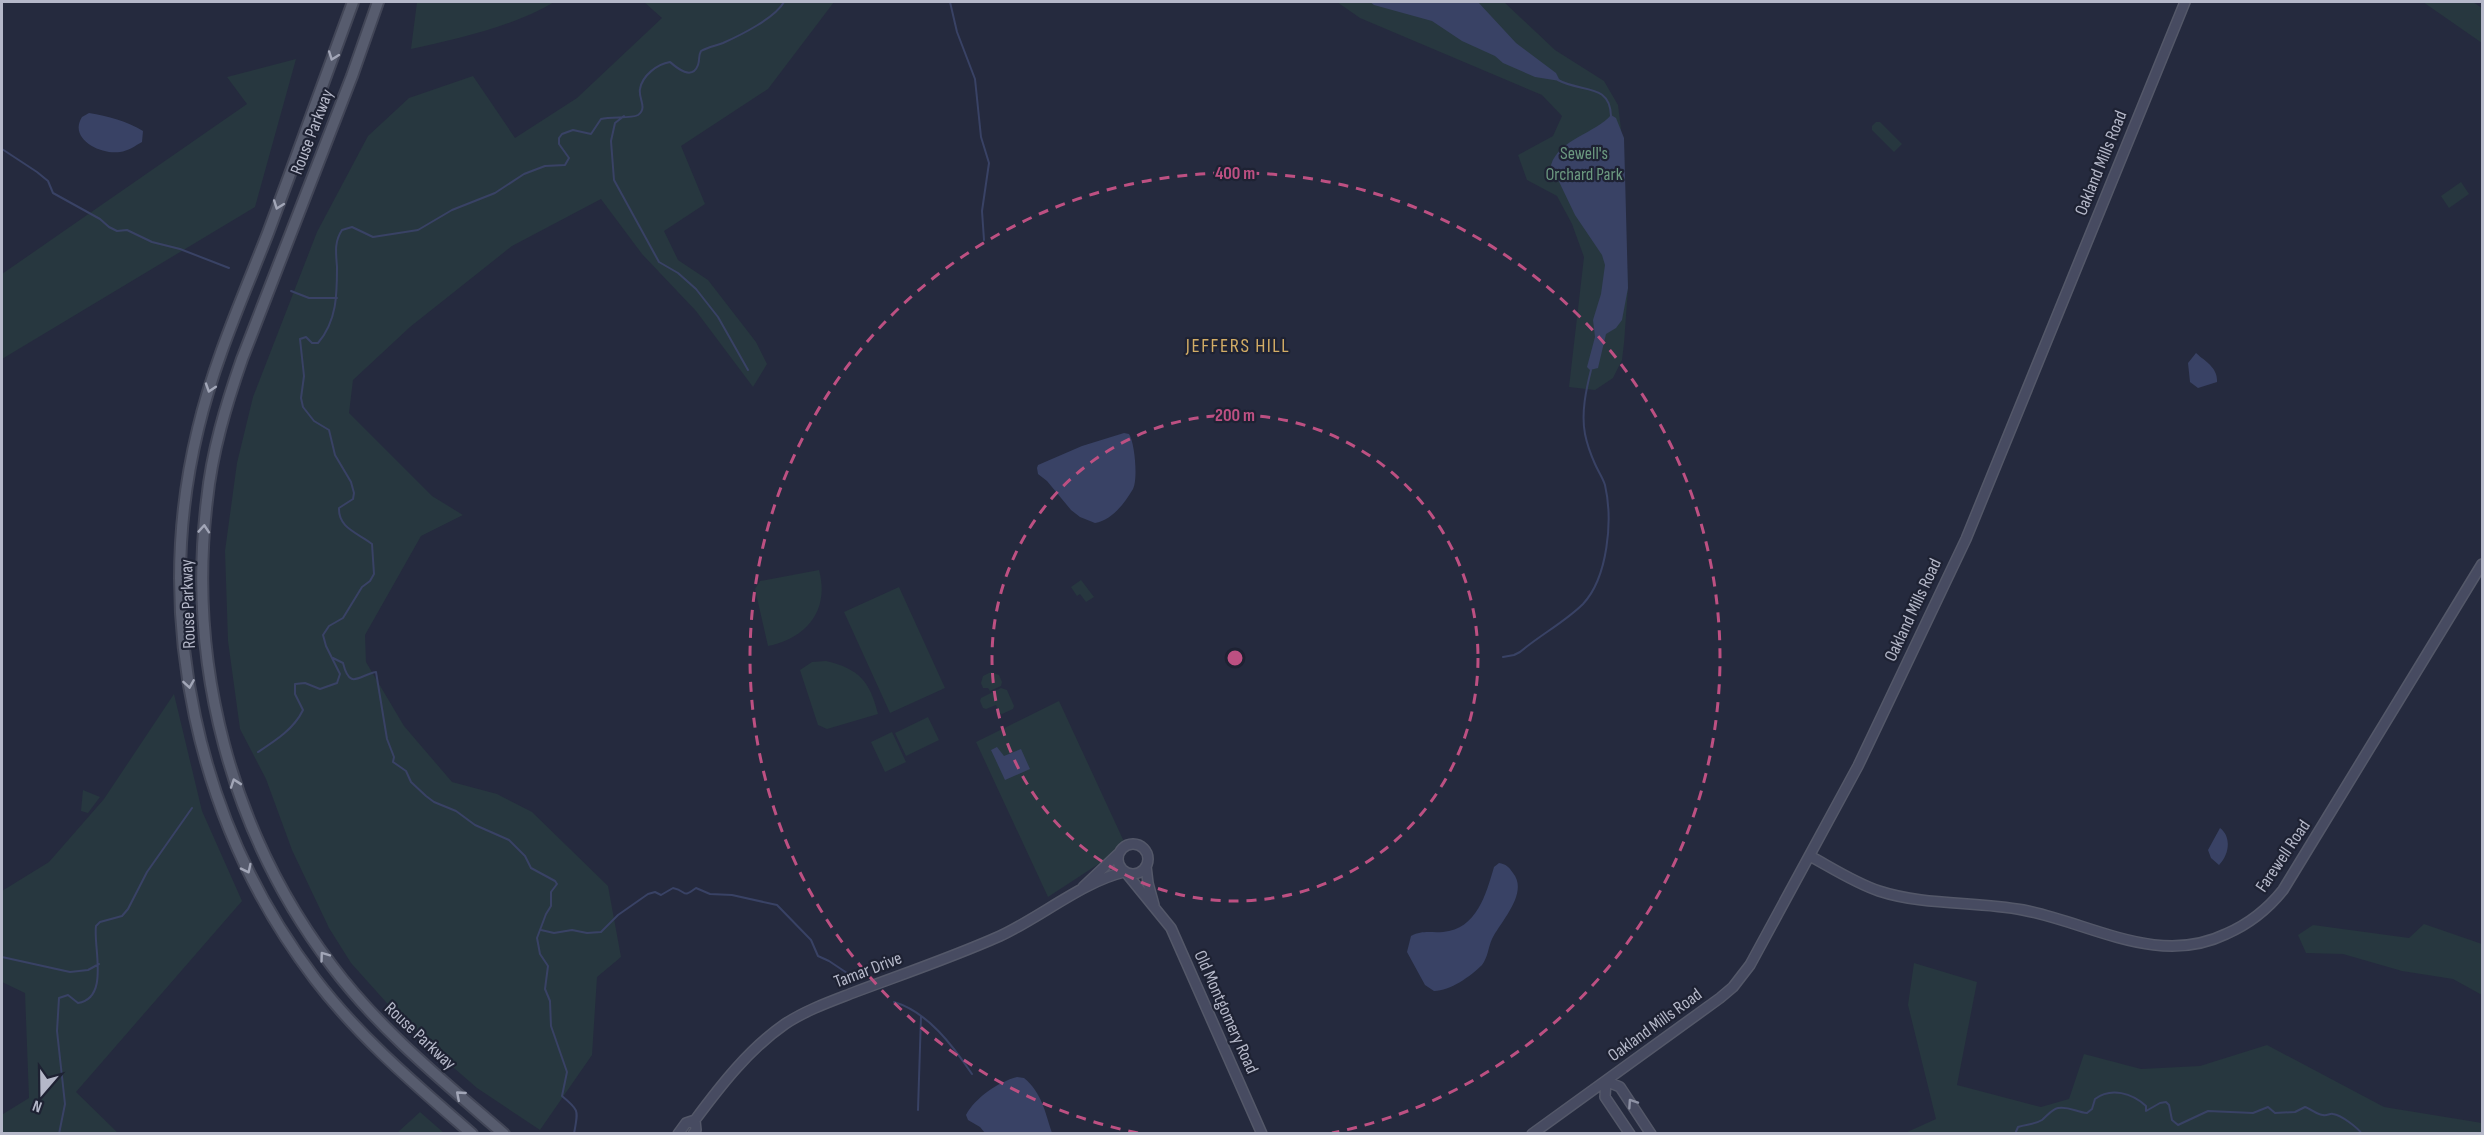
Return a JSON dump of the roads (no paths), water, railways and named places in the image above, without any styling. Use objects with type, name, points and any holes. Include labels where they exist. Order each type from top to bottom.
[{"type":"main road","name":"Rouse Parkway","points":[[353,2],[222,351],[198,428],[191,462],[182,535],[180,587],[184,658],[200,740],[218,799],[249,873],[278,926],[315,979],[362,1034],[399,1071],[472,1134]]},
{"type":"main road","name":"Rouse Parkway","points":[[378,2],[227,403],[212,466],[204,528],[202,587],[206,657],[211,693],[231,772],[255,836],[282,891],[315,943],[353,993],[391,1034],[504,1134]]},
{"type":"main road","points":[[478,1112],[508,1134]]},
{"type":"street","name":"Oakland Mills Road","points":[[1532,1134],[1733,987],[1750,965],[1858,766],[1966,539],[2184,2]]},
{"type":"street","name":"Farewell Road","points":[[1810,856],[1879,891],[1917,899],[2024,910],[2144,945],[2190,946],[2221,937],[2262,913],[2283,890],[2482,564]]},
{"type":"street","points":[[1139,844],[1147,852],[1146,866],[1140,873],[1126,873],[1118,865],[1118,854],[1124,846],[1139,844]]},
{"type":"street","name":"Tamar Drive","points":[[1082,889],[1118,854]]},
{"type":"street","name":"Old Montgomery Road","points":[[1146,866],[1155,908]]},
{"type":"street","name":"Old Montgomery Road","points":[[1126,873],[1170,928],[1262,1134]]},
{"type":"street","name":"Tamar Drive","points":[[678,1134],[686,1123],[694,1120],[750,1053],[786,1023],[829,1002],[997,937],[1046,912],[1082,889],[1109,876],[1126,873]]},
{"type":"street","points":[[1630,1134],[1605,1097],[1606,1081],[1620,1087],[1651,1134]]},
{"type":"street","points":[[693,1134],[696,1130],[694,1120]]},
{"type":"water","points":[[1370,2],[1478,2],[1516,43],[1556,73],[1560,81],[1535,77],[1503,63],[1495,56],[1462,41],[1432,21]]},
{"type":"water","points":[[89,113],[117,119],[137,127],[143,131],[142,142],[120,152],[96,148],[83,139],[79,132],[82,117]]},
{"type":"water","points":[[1611,115],[1616,118],[1624,138],[1628,288],[1622,320],[1616,328],[1606,334],[1598,368],[1590,370],[1587,367],[1595,337],[1593,320],[1601,294],[1605,265],[1602,255],[1575,215],[1551,165],[1555,156],[1570,142]]},
{"type":"water","points":[[2196,353],[2216,373],[2217,382],[2198,388],[2190,382],[2188,363]]},
{"type":"water","points":[[1124,433],[1129,434],[1133,445],[1135,484],[1122,506],[1107,519],[1095,523],[1080,517],[1038,474],[1038,465],[1082,446]]},
{"type":"water","points":[[997,747],[1004,756],[1021,749],[1030,769],[1005,780],[991,750]]},
{"type":"water","points":[[2220,828],[2226,836],[2228,846],[2219,865],[2211,858],[2208,850]]},
{"type":"water","points":[[1499,863],[1509,867],[1517,881],[1518,889],[1512,907],[1492,939],[1482,965],[1460,982],[1434,991],[1425,985],[1407,952],[1411,936],[1423,932],[1443,932],[1464,924],[1478,909],[1494,867]]},
{"type":"water","points":[[1017,1077],[1024,1078],[1035,1090],[1052,1133],[985,1133],[968,1120],[966,1115],[981,1097],[1002,1083]]},
{"type":"waterway","points":[[258,752],[289,729],[303,710],[295,694],[295,684],[305,683],[320,689],[337,683],[340,674],[323,635],[329,626],[343,618],[362,587],[370,581],[374,574],[372,544],[345,525],[340,515],[339,508],[353,499],[351,482],[335,455],[329,430],[314,421],[303,407],[301,398],[304,376],[300,339],[306,337],[312,343],[318,343],[329,326],[335,307],[336,252],[339,234],[342,230],[352,227],[373,237],[418,230],[452,210],[495,193],[524,174],[545,166],[565,165],[569,158],[559,144],[562,134],[573,130],[591,134],[601,119],[638,115],[642,109],[641,84],[651,71],[670,62],[684,72],[692,72],[698,65],[701,51],[757,26],[780,8],[784,2]]},
{"type":"waterway","points":[[950,2],[957,32],[975,79],[981,137],[989,163],[982,211],[984,240]]},
{"type":"waterway","points":[[1558,80],[1593,90],[1606,98],[1611,116]]},
{"type":"waterway","points":[[624,116],[615,123],[611,141],[614,180],[659,262],[678,273],[696,289],[718,317],[748,370]]},
{"type":"waterway","points":[[2,149],[48,181],[53,193],[100,219],[109,227],[117,231],[127,230],[152,242],[180,249],[229,268]]},
{"type":"waterway","points":[[291,291],[309,298],[337,298]]},
{"type":"waterway","points":[[1503,657],[1520,652],[1583,604],[1591,593],[1603,564],[1608,531],[1607,499],[1604,482],[1588,446],[1584,426],[1587,385],[1591,370]]},
{"type":"waterway","points":[[333,658],[343,663],[352,679],[376,672],[387,739],[394,757],[393,762],[406,771],[411,782],[434,802],[456,811],[475,825],[509,840],[525,856],[531,868],[557,884],[551,892],[551,906],[537,938],[540,954],[548,966],[545,989],[550,1001],[551,1026],[567,1072],[562,1096],[575,1108],[576,1112],[574,1134]]},
{"type":"waterway","points":[[59,1134],[65,1104],[57,1031],[59,998],[68,995],[78,1003],[88,999],[94,992],[98,970],[96,926],[100,922],[122,916],[128,909],[147,872],[192,808]]},
{"type":"waterway","points":[[541,930],[554,933],[572,930],[587,933],[601,932],[618,915],[648,894],[655,892],[661,895],[673,888],[686,894],[696,888],[710,894],[732,895],[777,905],[811,940],[818,956],[847,973]]},
{"type":"waterway","points":[[2,957],[70,972],[88,970],[99,964]]},
{"type":"waterway","points":[[894,1002],[918,1014],[939,1031],[972,1074]]},
{"type":"waterway","points":[[918,1110],[921,1016]]},
{"type":"waterway","points":[[2015,1134],[2018,1127],[2039,1122],[2056,1109],[2066,1108],[2087,1113],[2092,1109],[2095,1099],[2108,1093],[2128,1095],[2146,1106],[2146,1111],[2166,1102],[2169,1105],[2172,1120],[2178,1125],[2208,1111],[2253,1113],[2268,1107],[2275,1113],[2295,1112],[2305,1107],[2321,1115],[2332,1114],[2340,1117],[2362,1134]]},
{"type":"district","name":"JEFFERS HILL","points":[[1238,346]]},
{"type":"park label","name":"Sewell's Orchard Park","points":[[1584,163]]}]
